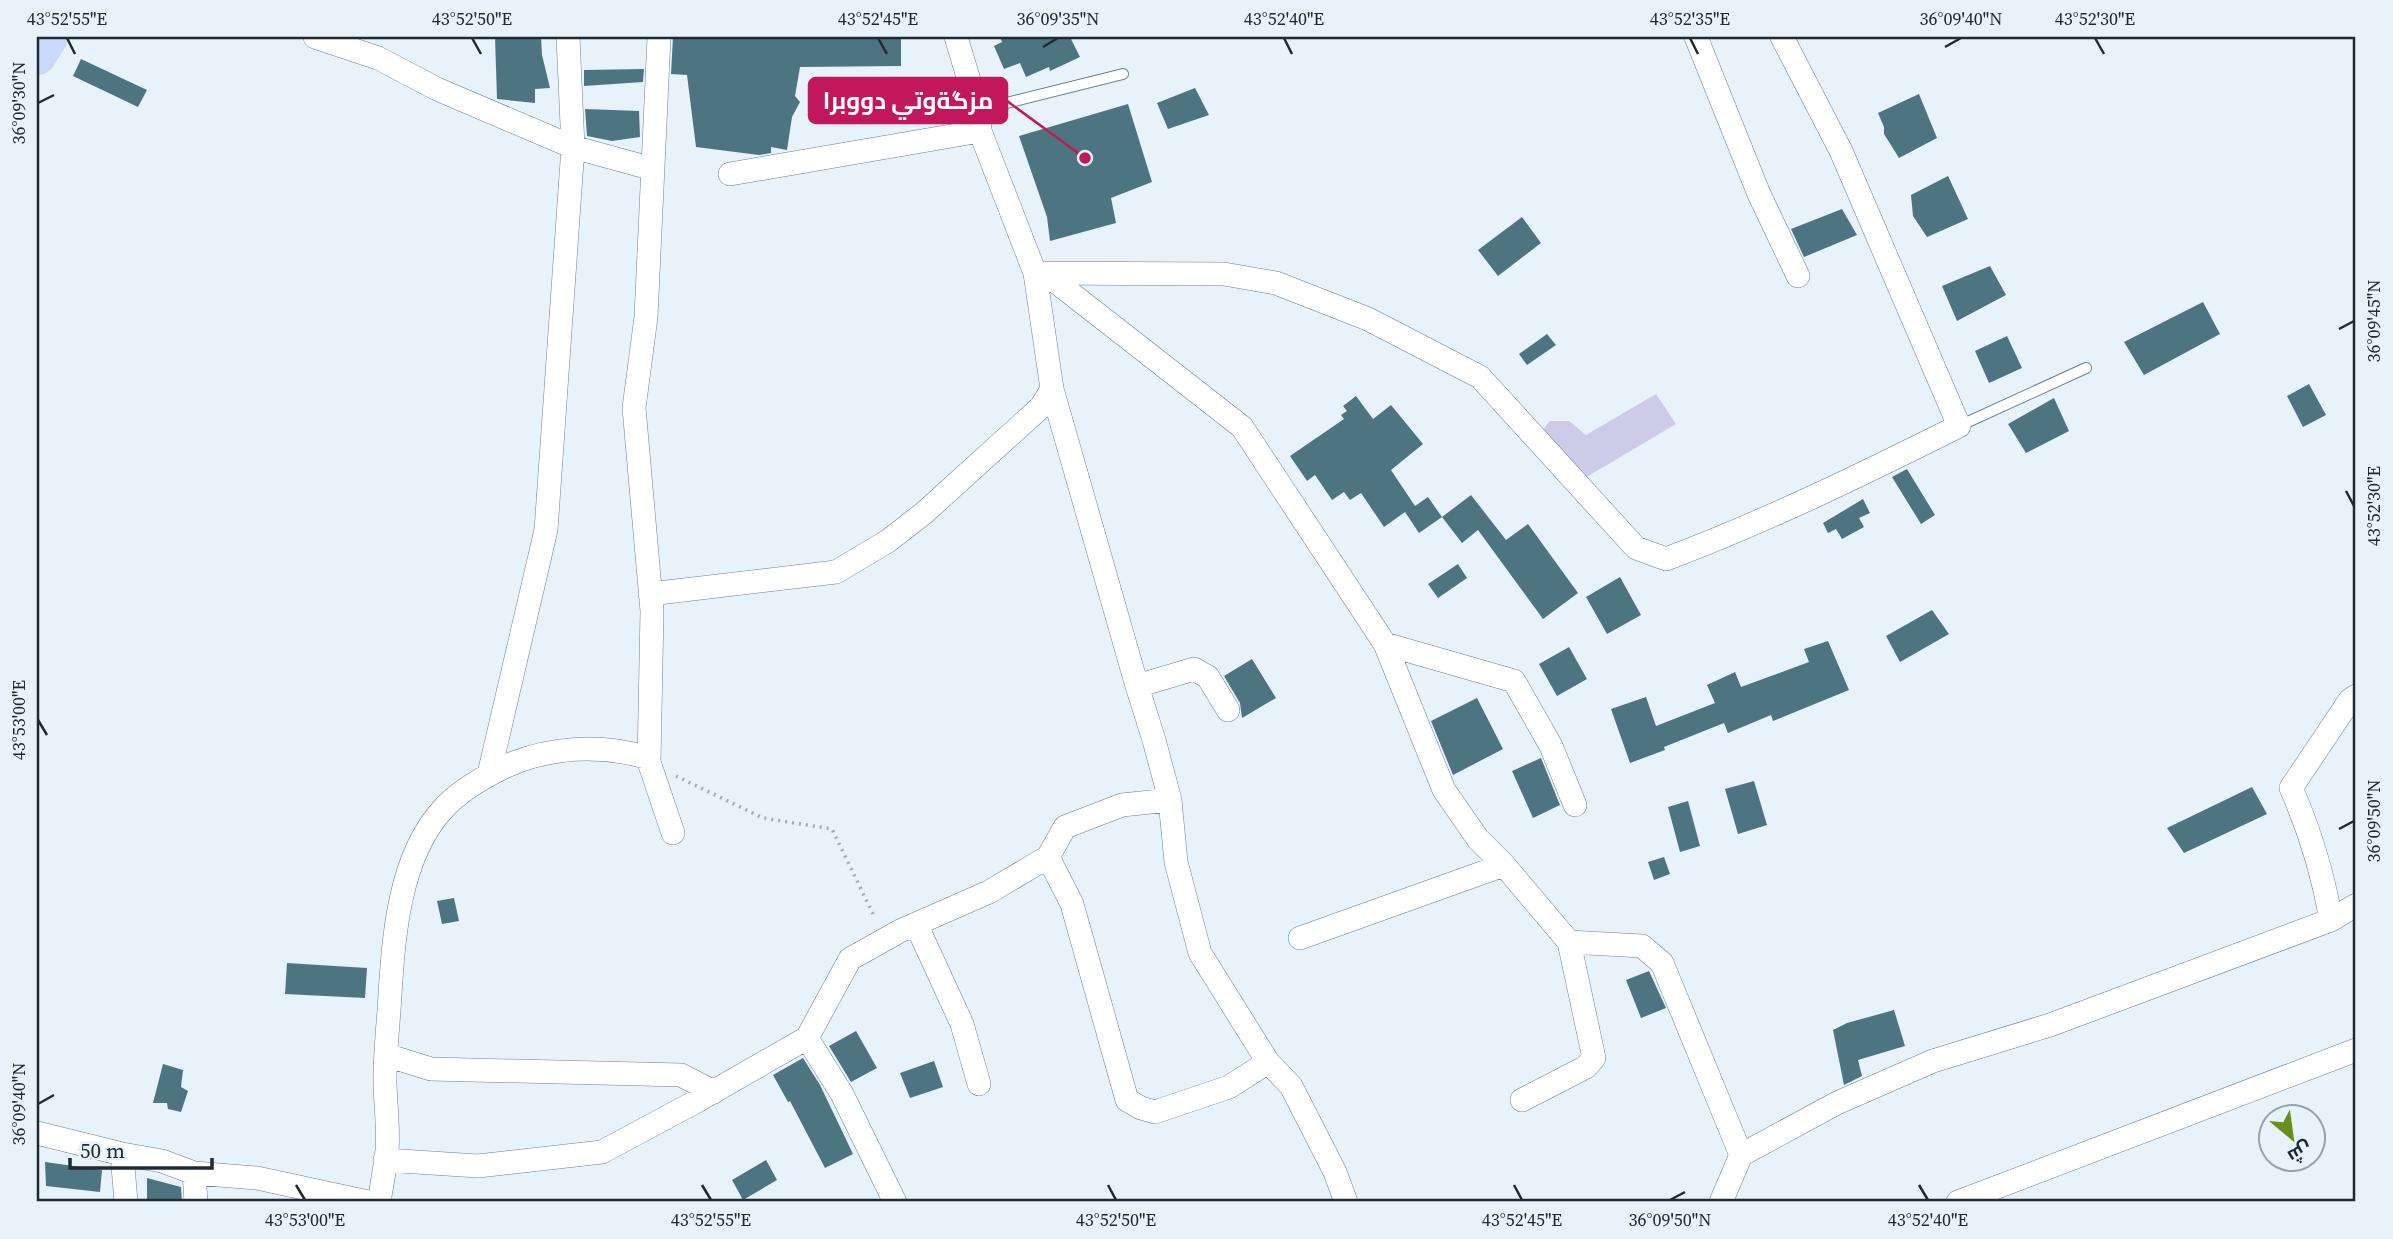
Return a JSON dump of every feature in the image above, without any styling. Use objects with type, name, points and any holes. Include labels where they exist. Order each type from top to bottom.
[{"type":"highway","points":[[37,56],[49,37]]},
{"type":"street","points":[[315,37],[378,58],[437,89],[573,148],[653,169]]},
{"type":"street","points":[[489,774],[546,530],[573,148],[568,37]]},
{"type":"street","points":[[659,37],[646,317],[634,408],[650,594],[649,760],[673,833]]},
{"type":"street","points":[[956,37],[979,120],[1041,273],[1052,389],[1170,800],[1176,862],[1200,954],[1268,1062],[1291,1086],[1335,1172],[1345,1202]]},
{"type":"street","points":[[1696,37],[1759,194],[1798,276]]},
{"type":"street","points":[[1041,273],[1224,274],[1276,284],[1368,319],[1480,377],[1636,548],[1666,559],[1846,482],[1959,426],[1841,151],[1783,37]]},
{"type":"street","points":[[730,174],[979,120]]},
{"type":"street","points":[[1041,273],[1242,427],[1385,644],[1444,790],[1478,839],[1504,865],[1569,942],[1594,1058],[1586,1067],[1522,1100]]},
{"type":"street","points":[[650,594],[835,572],[888,541],[924,513],[1041,407],[1052,389]]},
{"type":"street","points":[[1385,644],[1514,681],[1551,746],[1575,805]]},
{"type":"street","points":[[1137,686],[1194,669],[1208,677],[1228,710]]},
{"type":"street","points":[[2331,920],[2325,883],[2304,817],[2291,788],[2350,700],[2356,696]]},
{"type":"street","points":[[379,1202],[385,1160],[386,1055],[394,934],[401,899],[424,837],[442,810],[465,790],[489,774],[521,759],[564,750],[603,748],[624,751],[649,760]]},
{"type":"street","points":[[385,1160],[478,1166],[602,1152],[807,1038],[850,959],[916,924],[989,892],[1048,857],[1065,827],[1122,805],[1170,800]]},
{"type":"street","points":[[1048,857],[1072,904],[1127,1100],[1155,1112],[1229,1087],[1268,1062]]},
{"type":"street","points":[[1300,938],[1504,865]]},
{"type":"street","points":[[1721,1202],[1741,1155],[1837,1103],[1933,1062],[2050,1025],[2331,920],[2356,905]]},
{"type":"street","points":[[916,924],[962,1024],[979,1084]]},
{"type":"street","points":[[1569,942],[1642,946],[1662,963],[1741,1155]]},
{"type":"street","points":[[807,1038],[842,1094],[895,1202]]},
{"type":"street","points":[[1958,1202],[2356,1050]]},
{"type":"street","points":[[386,1055],[431,1069],[681,1075],[714,1092]]},
{"type":"street","points":[[37,1133],[162,1161],[194,1173],[257,1178],[333,1198],[368,1202]]},
{"type":"street","points":[[122,1154],[126,1202]]},
{"type":"street","points":[[194,1173],[196,1202]]},
{"type":"lane","points":[[979,120],[1123,74]]},
{"type":"lane","points":[[1959,426],[2086,368]]},
{"type":"path","points":[[649,760],[763,818],[832,829],[873,914]]},
{"type":"shaded area","points":[[1656,394],[1676,424],[1585,478],[1541,432],[1550,421],[1569,421],[1586,435]]},
{"type":"building","points":[[495,37],[541,37],[542,55],[550,88],[535,89],[535,103],[497,99]]},
{"type":"building","points":[[673,37],[901,37],[901,66],[800,67],[795,96],[800,102],[792,117],[787,150],[771,147],[771,153],[759,155],[696,147],[687,75],[671,74]]},
{"type":"building","points":[[1000,37],[1070,37],[1080,57],[1050,71],[1049,67],[1026,77],[1020,63],[1004,69],[994,46],[1002,42]]},
{"type":"building","points":[[81,59],[147,90],[138,107],[73,76]]},
{"type":"building","points":[[644,69],[643,82],[584,86],[584,70]]},
{"type":"building","points":[[1195,88],[1209,115],[1168,129],[1157,103]]},
{"type":"building","points":[[1919,94],[1937,138],[1899,158],[1884,134],[1878,113]]},
{"type":"building","points":[[1128,104],[1152,182],[1111,198],[1116,223],[1050,241],[1047,217],[1019,136]]},
{"type":"building","points":[[585,109],[639,111],[640,137],[612,141],[587,136]]},
{"type":"building","points":[[1948,176],[1968,219],[1927,237],[1913,216],[1911,195]]},
{"type":"building","points":[[1842,209],[1857,235],[1804,257],[1791,229]]},
{"type":"building","points":[[1522,217],[1541,243],[1498,276],[1478,250]]},
{"type":"building","points":[[1990,266],[2006,295],[1957,321],[1942,286]]},
{"type":"building","points":[[2203,302],[2220,334],[2144,375],[2124,342]]},
{"type":"building","points":[[1547,334],[1556,345],[1527,365],[1519,354]]},
{"type":"building","points":[[2007,336],[2022,368],[1989,383],[1975,351]]},
{"type":"building","points":[[2309,384],[2326,415],[2303,427],[2287,396]]},
{"type":"building","points":[[1356,396],[1373,419],[1391,405],[1423,444],[1391,470],[1415,506],[1428,497],[1442,517],[1419,533],[1405,512],[1384,527],[1361,493],[1350,500],[1344,492],[1332,500],[1315,475],[1307,481],[1290,456],[1344,419],[1341,415],[1347,411],[1343,406]]},
{"type":"building","points":[[2054,398],[2069,431],[2026,453],[2008,424]]},
{"type":"building","points":[[1907,469],[1935,515],[1921,524],[1892,477]]},
{"type":"building","points":[[1471,495],[1506,540],[1528,524],[1578,593],[1543,619],[1478,530],[1462,543],[1442,517]]},
{"type":"building","points":[[1863,499],[1870,513],[1859,518],[1864,527],[1842,539],[1836,529],[1828,533],[1823,523]]},
{"type":"building","points":[[1458,564],[1467,578],[1438,598],[1428,584]]},
{"type":"building","points":[[1620,577],[1641,615],[1607,634],[1586,597]]},
{"type":"building","points":[[1932,610],[1949,634],[1900,662],[1886,636]]},
{"type":"building","points":[[1828,641],[1849,690],[1773,721],[1771,715],[1728,733],[1724,723],[1630,763],[1611,709],[1646,697],[1656,726],[1715,703],[1707,685],[1735,672],[1741,687],[1809,662],[1804,649]]},
{"type":"building","points":[[1569,647],[1587,679],[1557,696],[1539,664]]},
{"type":"building","points":[[1252,659],[1276,698],[1242,718],[1240,703],[1224,676]]},
{"type":"building","points":[[1477,698],[1503,749],[1453,775],[1431,721]]},
{"type":"building","points":[[1541,758],[1560,805],[1533,818],[1512,771]]},
{"type":"building","points":[[1754,781],[1767,825],[1738,834],[1725,789]]},
{"type":"building","points":[[2252,787],[2267,814],[2184,853],[2167,828]]},
{"type":"building","points":[[1688,801],[1700,846],[1680,852],[1668,807]]},
{"type":"building","points":[[1664,857],[1670,874],[1654,880],[1648,862]]},
{"type":"building","points":[[454,898],[459,921],[442,924],[437,901]]},
{"type":"building","points":[[287,963],[367,968],[365,998],[285,994]]},
{"type":"building","points":[[1649,971],[1666,1008],[1641,1018],[1626,980]]},
{"type":"building","points":[[1894,1010],[1905,1046],[1858,1060],[1862,1076],[1844,1085],[1833,1030],[1847,1023]]},
{"type":"building","points":[[856,1031],[877,1068],[851,1082],[829,1046]]},
{"type":"building","points":[[803,1058],[820,1085],[853,1154],[825,1168],[790,1101],[788,1102],[773,1075]]},
{"type":"building","points":[[934,1061],[943,1087],[910,1098],[900,1073]]},
{"type":"building","points":[[163,1064],[183,1070],[181,1087],[188,1091],[181,1112],[168,1109],[167,1103],[153,1103]]},
{"type":"building","points":[[766,1160],[777,1180],[743,1200],[732,1180]]},
{"type":"building","points":[[45,1162],[102,1170],[100,1192],[46,1186]]},
{"type":"building","points":[[147,1178],[181,1187],[182,1202],[147,1202]]},
{"type":"place","name":"مزگةوتي دووبرا","points":[[1085,158]]}]
